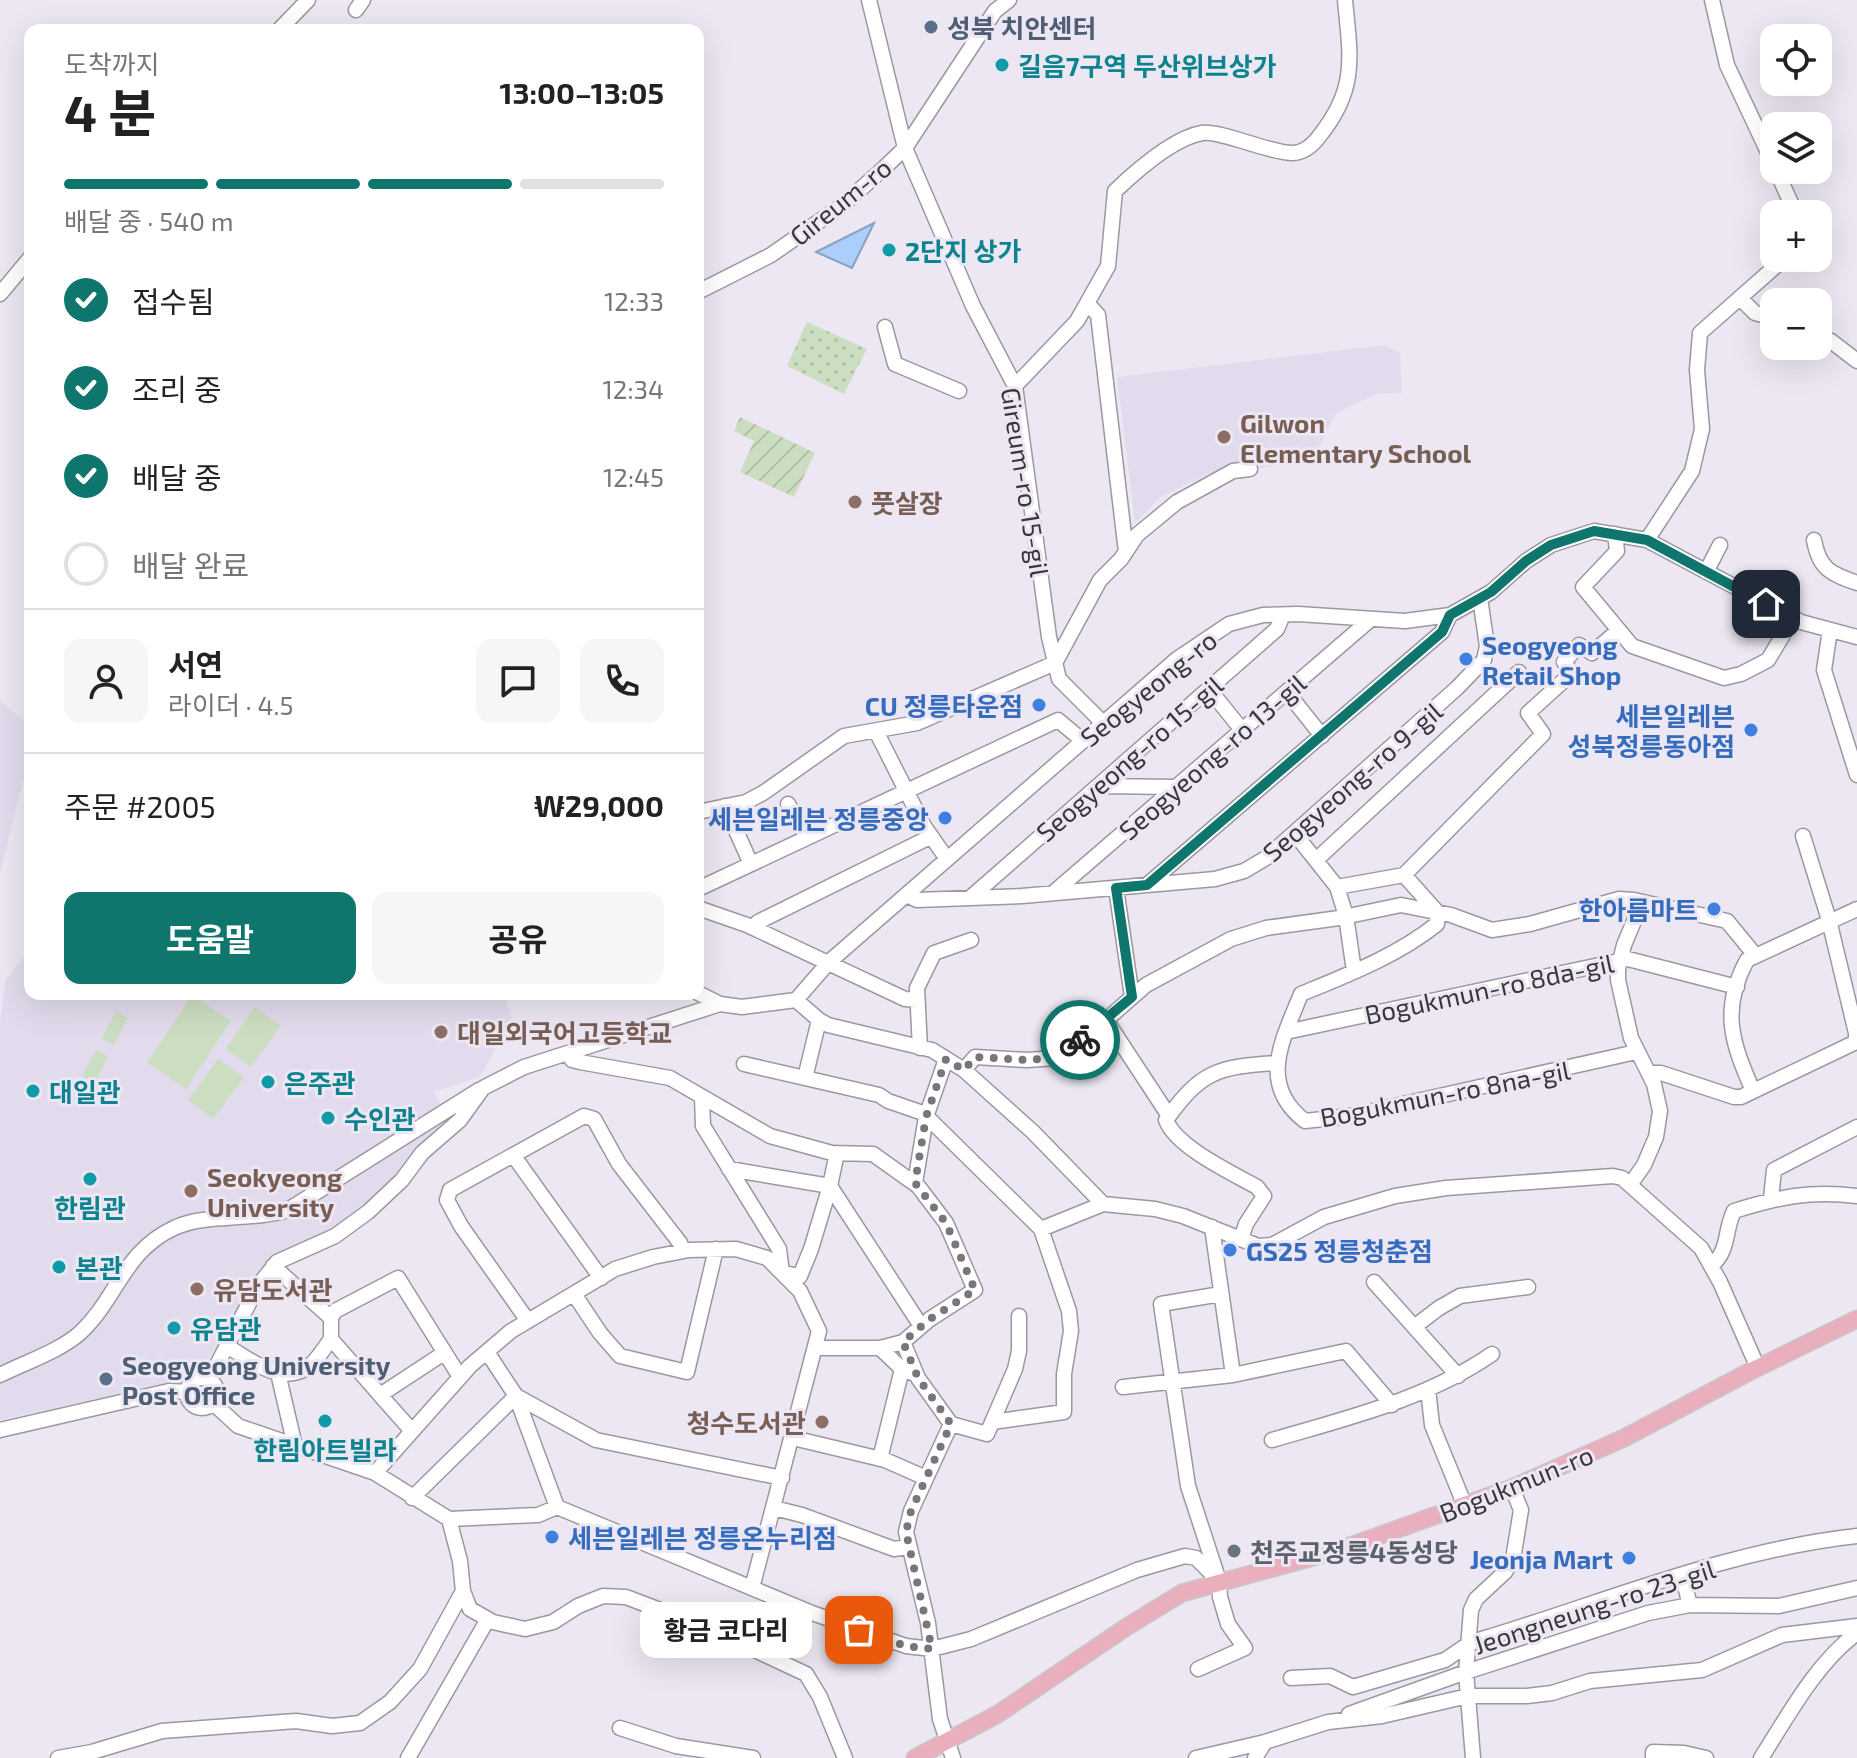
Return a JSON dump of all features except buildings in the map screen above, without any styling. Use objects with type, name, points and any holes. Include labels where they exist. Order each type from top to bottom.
[{"type":"main road","name":"Bogukmun-ro","points":[[915,1758],[998,1714],[1182,1593],[1339,1550],[1512,1488],[1624,1438],[1857,1319]]},
{"type":"street","points":[[285,24],[308,0]]},
{"type":"street","name":"Gireum-ro 15-gil","points":[[869,0],[905,148],[973,306],[1015,386],[1049,637],[1059,679],[1103,723]]},
{"type":"street","name":"Gireum-ro","points":[[704,289],[771,255],[832,213],[905,148],[995,11],[1009,0]]},
{"type":"street","points":[[1015,386],[1077,321],[1108,266],[1115,191],[1137,170],[1180,142],[1203,132],[1293,153],[1311,147],[1337,114],[1350,78],[1345,0]]},
{"type":"street","points":[[1712,0],[1727,65],[1760,136]]},
{"type":"street","points":[[0,294],[24,265]]},
{"type":"street","points":[[1647,540],[1692,471],[1702,429],[1697,370],[1700,333],[1769,272]]},
{"type":"street","points":[[1740,298],[1760,314]]},
{"type":"street","points":[[1087,303],[1098,315],[1126,552]]},
{"type":"street","points":[[885,327],[895,364],[959,391]]},
{"type":"street","points":[[1832,342],[1855,355]]},
{"type":"street","points":[[704,811],[746,802],[763,793],[844,736],[917,723],[1055,663],[1100,580],[1137,535],[1177,502],[1233,471],[1250,469]]},
{"type":"street","name":"Seogyeong-ro","points":[[796,1000],[829,962],[1103,723],[1177,659],[1229,624],[1263,615],[1405,621],[1450,615],[1491,592],[1526,561],[1551,545],[1594,531],[1647,540],[1793,618],[1857,637]]},
{"type":"street","points":[[1615,534],[1617,551],[1583,587],[1632,646],[1724,678],[1741,674],[1768,660],[1793,618]]},
{"type":"street","points":[[1814,540],[1817,557],[1832,574],[1857,583]]},
{"type":"street","points":[[1706,572],[1720,545]]},
{"type":"street","name":"Seogyeong-ro 9-gil","points":[[906,895],[917,900],[1053,893],[1215,879],[1244,871],[1295,834],[1484,660],[1487,646],[1480,598]]},
{"type":"street","name":"Seogyeong-ro 15-gil","points":[[970,898],[1277,629],[1283,615]]},
{"type":"street","points":[[1147,885],[1442,632],[1450,615]]},
{"type":"street","name":"Seogyeong-ro 13-gil","points":[[1053,893],[1371,619]]},
{"type":"street","points":[[1337,887],[1404,875],[1543,734],[1528,713],[1572,673],[1564,662],[1579,645],[1592,653],[1619,630]]},
{"type":"street","points":[[1830,630],[1824,670],[1857,775]]},
{"type":"street","points":[[1316,860],[1519,672]]},
{"type":"street","points":[[1209,689],[1242,730]]},
{"type":"street","points":[[1287,692],[1322,736]]},
{"type":"street","points":[[704,886],[1058,720],[1083,741]]},
{"type":"street","points":[[876,731],[930,837],[947,859]]},
{"type":"street","points":[[1098,786],[1176,787]]},
{"type":"street","points":[[788,804],[807,837]]},
{"type":"street","points":[[725,806],[751,864]]},
{"type":"street","points":[[1295,834],[1337,887],[1346,916],[1354,971]]},
{"type":"street","points":[[1649,1073],[1661,1073],[1734,1097],[1856,1042],[1829,920],[1803,836]]},
{"type":"street","points":[[753,927],[930,837]]},
{"type":"street","points":[[1241,1239],[1246,1224],[1264,1196],[1257,1187],[1191,1147],[1169,1128],[1166,1120],[1181,1100],[1219,1069],[1276,1063],[1301,994],[1418,939],[1437,924],[1438,913],[1404,875]]},
{"type":"street","points":[[1116,888],[1132,997]]},
{"type":"street","points":[[964,1070],[975,1057],[1056,1058],[1146,985],[1231,939],[1266,928],[1401,905],[1492,930],[1559,917],[1619,899],[1642,902],[1727,921],[1755,955]]},
{"type":"street","points":[[1630,1185],[1644,1165],[1656,1137],[1660,1111],[1649,1073],[1631,1038],[1618,980],[1620,960],[1642,902]]},
{"type":"street","points":[[1753,1091],[1732,1039],[1730,1015],[1740,974],[1747,960],[1857,909]]},
{"type":"street","points":[[704,910],[753,927],[905,999],[917,1000]]},
{"type":"street","points":[[920,1048],[917,988],[934,953],[971,940]]},
{"type":"street","name":"Bogukmun-ro 8da-gil","points":[[1286,1032],[1628,959],[1737,987]]},
{"type":"street","points":[[704,996],[720,1004],[742,1007],[796,1000],[819,1020],[932,1050],[964,1070],[1033,1132],[1103,1204]]},
{"type":"street","points":[[0,1375],[79,1334],[92,1320],[130,1261],[175,1227],[194,1222],[270,1216],[288,1210],[483,1088],[524,1067],[720,1004]]},
{"type":"street","points":[[805,1078],[819,1020]]},
{"type":"street","points":[[1106,1020],[1169,1116]]},
{"type":"street","name":"Bogukmun-ro 8na-gil","points":[[1276,1063],[1279,1087],[1293,1111],[1305,1121],[1350,1116],[1447,1096],[1636,1052]]},
{"type":"street","points":[[568,1053],[572,1060],[580,1062],[670,1078],[770,1136],[837,1153],[873,1154],[915,1183],[946,1223],[975,1290],[921,1326],[903,1342],[880,1348],[816,1348]]},
{"type":"street","points":[[915,1183],[926,1117],[946,1059]]},
{"type":"street","points":[[744,1064],[879,1095],[923,1113],[1041,1229],[1069,1311],[1071,1331],[1064,1374],[1064,1412],[992,1422]]},
{"type":"street","points":[[209,1380],[258,1286],[273,1266],[335,1236],[368,1212],[402,1180],[422,1153],[460,1120],[483,1088]]},
{"type":"street","points":[[702,1098],[703,1126],[779,1249],[782,1273]]},
{"type":"street","points":[[528,1321],[461,1226],[447,1200],[450,1190],[584,1116],[594,1119],[619,1164],[683,1251]]},
{"type":"street","points":[[1771,1198],[1774,1170],[1857,1127]]},
{"type":"street","points":[[782,1273],[800,1276],[830,1186],[837,1153]]},
{"type":"street","points":[[513,1155],[601,1278]]},
{"type":"street","points":[[729,1169],[830,1186],[921,1326]]},
{"type":"street","points":[[1041,1229],[1103,1204],[1155,1209],[1258,1246],[1272,1245],[1324,1217],[1395,1196],[1446,1188],[1613,1176],[1622,1178],[1701,1248],[1758,1368]]},
{"type":"street","points":[[1711,1266],[1727,1246],[1730,1218],[1734,1211],[1771,1198],[1827,1192],[1857,1196]]},
{"type":"street","points":[[1212,1227],[1233,1375]]},
{"type":"street","points":[[574,1294],[620,1356],[687,1372],[716,1249]]},
{"type":"street","points":[[375,1473],[460,1377],[511,1331],[601,1278],[627,1265],[683,1251],[736,1249],[767,1258],[800,1291],[819,1331],[752,1588]]},
{"type":"street","points":[[273,1266],[331,1318]]},
{"type":"street","points":[[227,1346],[264,1369],[278,1373],[309,1367],[331,1339],[331,1318],[335,1311],[398,1278],[460,1377]]},
{"type":"street","points":[[1374,1282],[1458,1376]]},
{"type":"street","points":[[1414,1327],[1460,1296],[1528,1287]]},
{"type":"street","points":[[1198,1669],[1245,1648],[1228,1624],[1219,1581],[1188,1486],[1161,1304],[1221,1294]]},
{"type":"street","points":[[903,1342],[917,1375],[951,1424],[987,1434],[1015,1369],[1019,1351],[1019,1316]]},
{"type":"street","points":[[331,1339],[412,1431]]},
{"type":"street","points":[[880,1348],[902,1369],[917,1375]]},
{"type":"street","points":[[1123,1387],[1233,1375],[1346,1351],[1392,1405]]},
{"type":"street","points":[[487,1352],[516,1396],[557,1507]]},
{"type":"street","points":[[380,1395],[444,1353]]},
{"type":"street","points":[[1272,1440],[1392,1405],[1458,1376],[1492,1354]]},
{"type":"street","points":[[880,1459],[902,1369]]},
{"type":"street","points":[[278,1373],[295,1446]]},
{"type":"street","points":[[197,1379],[209,1380],[216,1388],[213,1403],[205,1407],[195,1406],[188,1398],[190,1385],[197,1379]]},
{"type":"street","points":[[1428,1389],[1432,1425],[1465,1506]]},
{"type":"street","points":[[0,1430],[169,1391],[188,1392]]},
{"type":"street","points":[[516,1396],[596,1440],[782,1478]]},
{"type":"street","points":[[412,1498],[516,1396]]},
{"type":"street","points":[[213,1403],[238,1426],[375,1473],[449,1519],[538,1515],[557,1507],[812,1613],[906,1646],[932,1649],[971,1639],[1137,1570],[1185,1556],[1196,1558],[1219,1581]]},
{"type":"street","points":[[951,1424],[911,1511],[906,1532],[932,1649],[940,1719],[953,1758]]},
{"type":"street","points":[[793,1438],[880,1459],[926,1478]]},
{"type":"street","points":[[1473,1758],[1466,1672],[1471,1610],[1476,1599],[1505,1572],[1513,1559],[1521,1510],[1512,1488]]},
{"type":"street","points":[[774,1508],[802,1515],[894,1549],[908,1547]]},
{"type":"street","points":[[449,1519],[460,1561],[463,1591],[470,1609],[488,1619],[525,1629],[553,1622],[578,1606],[603,1596],[626,1597],[656,1608],[806,1674],[820,1697],[845,1758]]},
{"type":"street","name":"Jeongneung-ro 23-gil","points":[[1291,1678],[1330,1676],[1353,1687],[1445,1660],[1467,1645],[1682,1575],[1816,1542],[1857,1536]]},
{"type":"street","points":[[1682,1575],[1690,1605]]},
{"type":"street","points":[[1196,1758],[1265,1742],[1328,1722],[1466,1672],[1648,1613],[1690,1605],[1779,1606],[1857,1588]]},
{"type":"street","points":[[58,1758],[92,1752],[162,1731],[296,1721],[332,1726],[360,1723],[390,1702],[420,1669],[463,1591]]},
{"type":"street","points":[[408,1758],[488,1619]]},
{"type":"street","points":[[1328,1722],[1382,1716],[1468,1696],[1527,1696],[1552,1693],[1590,1681],[1702,1670],[1782,1635],[1857,1626]]},
{"type":"street","points":[[1761,1758],[1812,1682],[1844,1643],[1857,1633]]},
{"type":"street","points":[[620,1728],[676,1746],[753,1758]]},
{"type":"street","points":[[1255,1758],[1265,1742]]},
{"type":"street","points":[[1653,1758],[1653,1752],[1684,1753],[1706,1758]]},
{"type":"shaded area","name":"Gilwon Elementary School","points":[[1384,345],[1400,353],[1402,393],[1376,394],[1336,413],[1312,461],[1206,475],[1160,497],[1135,523],[1117,377]]},
{"type":"shaded area","points":[[0,700],[24,721],[24,780],[0,873]]},
{"type":"shaded area","name":"Seokyeong University","points":[[24,958],[24,1000],[505,1000],[512,1018],[480,1077],[434,1092],[451,1123],[415,1149],[390,1182],[348,1222],[274,1257],[258,1272],[203,1369],[180,1380],[0,1420],[0,1021],[6,979]]},
{"type":"green space","points":[[807,322],[867,349],[844,394],[787,366]]},
{"type":"green space","points":[[740,417],[815,453],[794,497],[740,472],[754,441],[734,431]]},
{"type":"green space","points":[[189,1000],[200,1000],[231,1021],[186,1089],[147,1062]]},
{"type":"green space","points":[[255,1007],[281,1026],[251,1067],[225,1049]]},
{"type":"green space","points":[[116,1012],[128,1018],[114,1045],[102,1038]]},
{"type":"green space","points":[[96,1050],[108,1057],[95,1083],[82,1076]]},
{"type":"green space","points":[[218,1059],[244,1077],[213,1119],[188,1100]]},
{"type":"water","points":[[874,223],[852,268],[816,252]]},
{"type":"way so far","points":[[859,1630],[906,1646],[932,1649],[906,1532],[911,1511],[951,1424],[918,1378],[903,1342],[930,1319],[975,1290],[946,1223],[915,1183],[926,1117],[946,1059],[964,1070],[975,1057],[1056,1058],[1080,1040]]},
{"type":"place","name":"성북 치안센터","points":[[931,27]]},
{"type":"place","name":"길음7구역 두산위브상가","points":[[1002,65]]},
{"type":"place","name":"2단지 상가","points":[[889,250]]},
{"type":"place","name":"Gilwon Elementary School","points":[[1224,437]]},
{"type":"place","name":"풋살장","points":[[855,502]]},
{"type":"place","name":"Seogyeong Retail Shop","points":[[1466,659]]},
{"type":"place","name":"CU 정릉타운점","points":[[1039,705]]},
{"type":"place","name":"세븐일레븐 성북정릉동아점","points":[[1751,730]]},
{"type":"place","name":"세븐일레븐 정릉중앙","points":[[945,818]]},
{"type":"place","name":"한아름마트","points":[[1714,909]]},
{"type":"place","name":"대일외국어고등학교","points":[[441,1032]]},
{"type":"place","name":"은주관","points":[[268,1082]]},
{"type":"place","name":"대일관","points":[[33,1091]]},
{"type":"place","name":"수인관","points":[[328,1118]]},
{"type":"place","name":"한림관","points":[[90,1179]]},
{"type":"place","name":"Seokyeong University","points":[[191,1191]]},
{"type":"place","name":"GS25 정릉청춘점","points":[[1230,1250]]},
{"type":"place","name":"본관","points":[[59,1267]]},
{"type":"place","name":"유담도서관","points":[[197,1289]]},
{"type":"place","name":"유담관","points":[[174,1328]]},
{"type":"place","name":"Seogyeong University Post Office","points":[[106,1379]]},
{"type":"place","name":"한림아트빌라","points":[[325,1421]]},
{"type":"place","name":"청수도서관","points":[[822,1422]]},
{"type":"place","name":"세븐일레븐 정릉온누리점","points":[[552,1537]]},
{"type":"place","name":"천주교정릉4동성당","points":[[1234,1551]]},
{"type":"place","name":"Jeonja Mart","points":[[1629,1558]]},
{"type":"place","name":"황금 코다리","points":[[859,1630]]},
{"type":"route","points":[[1080,1040],[1132,997],[1116,888],[1147,885],[1442,632],[1450,615],[1491,592],[1526,561],[1551,545],[1594,531],[1637,537],[1766,604]]}]
